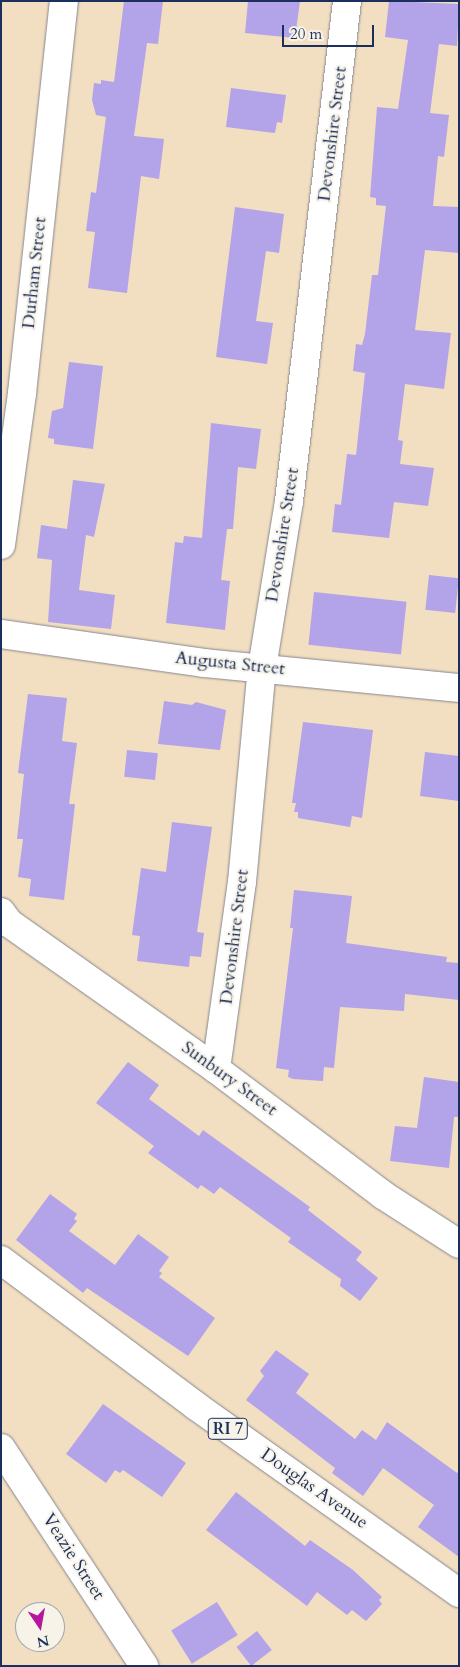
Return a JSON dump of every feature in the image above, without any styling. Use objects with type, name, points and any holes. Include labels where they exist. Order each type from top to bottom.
[{"type":"street","name":"Durham Street","points":[[1,545],[22,393],[64,1]]},
{"type":"street","name":"Devonshire Street","points":[[216,1069],[242,882],[262,668],[289,501],[347,1]]},
{"type":"street","name":"Augusta Street","points":[[1,634],[262,668],[459,688]]},
{"type":"street","name":"Sunbury Street","points":[[1,912],[9,923],[216,1069],[383,1195],[459,1244]]},
{"type":"street","name":"Douglas Avenue","points":[[1,1260],[196,1406],[459,1593]]},
{"type":"street","name":"Veazie Street","points":[[1,1448],[144,1666]]},
{"type":"building","points":[[124,1],[163,1],[158,44],[147,43],[134,136],[164,139],[159,179],[141,176],[127,293],[88,288],[95,232],[86,231],[91,192],[96,193],[106,117],[96,115],[92,100],[94,83],[101,84],[101,80],[114,82]]},
{"type":"building","points":[[248,1],[300,1],[295,38],[245,33]]},
{"type":"building","points":[[389,1],[459,4],[457,46],[439,44],[430,113],[449,115],[444,157],[438,156],[433,206],[459,207],[459,253],[425,250],[415,330],[451,333],[444,389],[405,384],[398,440],[403,441],[400,464],[434,468],[428,506],[394,502],[389,538],[332,532],[335,504],[341,505],[347,454],[356,455],[365,373],[353,371],[356,344],[362,345],[372,275],[378,275],[386,206],[376,205],[376,198],[370,197],[377,107],[398,109],[408,40],[385,37]]},
{"type":"building","points":[[231,88],[286,95],[282,123],[277,122],[275,133],[226,127]]},
{"type":"building","points":[[235,207],[284,214],[279,253],[266,251],[256,321],[273,323],[267,364],[216,357]]},
{"type":"building","points":[[69,362],[103,366],[93,449],[54,444],[54,439],[48,438],[52,411],[63,408]]},
{"type":"building","points":[[211,423],[261,429],[256,469],[238,467],[233,529],[227,529],[221,580],[230,581],[225,630],[166,623],[175,542],[183,543],[184,536],[202,538]]},
{"type":"building","points":[[73,480],[105,484],[94,537],[86,535],[79,590],[115,595],[111,629],[48,622],[52,560],[37,558],[41,525],[67,529]]},
{"type":"building","points":[[429,575],[459,578],[455,613],[425,610]]},
{"type":"building","points":[[314,592],[406,602],[401,654],[308,645]]},
{"type":"building","points":[[28,694],[67,698],[62,741],[77,743],[69,804],[75,804],[64,900],[29,896],[31,879],[18,877],[23,839],[17,839],[24,774],[18,773]]},
{"type":"building","points":[[164,701],[192,705],[196,702],[226,710],[220,750],[158,744]]},
{"type":"building","points":[[303,722],[373,730],[362,818],[352,816],[350,827],[298,818],[298,812],[294,812],[296,803],[292,803]]},
{"type":"building","points":[[127,750],[158,753],[155,780],[124,777]]},
{"type":"building","points":[[425,752],[459,756],[459,801],[420,796]]},
{"type":"building","points":[[172,822],[212,827],[197,932],[204,933],[201,957],[190,956],[189,967],[137,961],[140,936],[132,935],[141,868],[166,872]]},
{"type":"building","points":[[294,890],[352,896],[346,943],[447,957],[446,962],[459,963],[459,1000],[405,994],[404,1011],[340,1007],[334,1068],[324,1067],[323,1081],[288,1077],[289,1070],[276,1068],[293,928],[290,928]]},
{"type":"building","points":[[128,1062],[159,1085],[149,1099],[199,1136],[203,1130],[310,1207],[308,1210],[362,1252],[356,1260],[378,1278],[360,1301],[340,1286],[341,1279],[288,1242],[291,1238],[220,1187],[214,1194],[201,1185],[198,1189],[148,1153],[154,1146],[96,1103]]},
{"type":"building","points":[[424,1077],[459,1082],[459,1117],[454,1117],[449,1168],[390,1161],[395,1126],[417,1128]]},
{"type":"building","points":[[50,1194],[77,1214],[74,1219],[77,1221],[69,1231],[115,1265],[138,1234],[169,1257],[159,1271],[162,1273],[159,1277],[215,1318],[188,1356],[87,1288],[83,1293],[16,1240]]},
{"type":"building","points":[[276,1350],[309,1374],[296,1393],[355,1439],[362,1430],[376,1440],[387,1422],[457,1473],[459,1471],[459,1557],[418,1527],[434,1505],[383,1468],[363,1496],[332,1473],[335,1468],[246,1400],[264,1376],[260,1371]]},
{"type":"building","points":[[103,1404],[186,1463],[162,1497],[123,1470],[120,1473],[115,1470],[106,1483],[66,1454]]},
{"type":"building","points":[[236,1492],[305,1546],[310,1540],[353,1570],[382,1597],[379,1600],[382,1604],[366,1621],[352,1610],[347,1615],[317,1592],[307,1606],[206,1530]]},
{"type":"building","points":[[217,1602],[238,1635],[192,1664],[171,1631]]},
{"type":"building","points":[[257,1631],[272,1650],[251,1666],[237,1647]]}]
